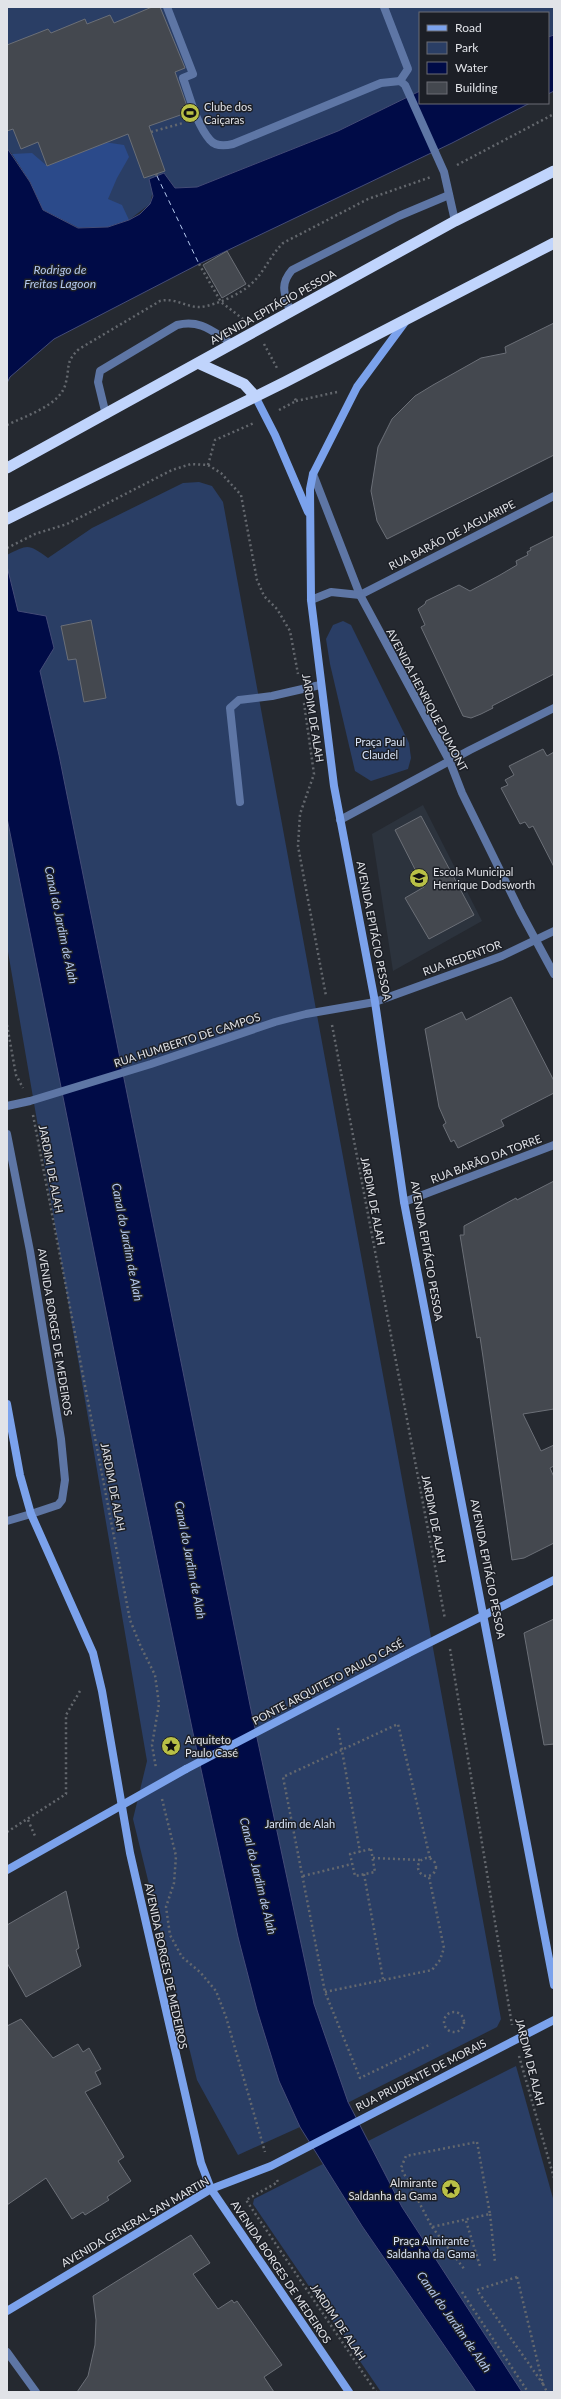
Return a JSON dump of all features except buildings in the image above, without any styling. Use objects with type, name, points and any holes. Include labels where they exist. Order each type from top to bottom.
[{"type":"highway","name":"AVENIDA EPITÁCIO PESSOA","points":[[7,468],[200,364],[256,330],[455,221],[554,171]]},
{"type":"highway","name":"AVENIDA EPITÁCIO PESSOA","points":[[7,519],[255,396],[554,243]]},
{"type":"highway","points":[[200,364],[244,384],[255,396]]},
{"type":"main road","name":"AVENIDA EPITÁCIO PESSOA","points":[[409,316],[357,387],[313,474],[310,489],[311,600],[320,685],[340,820],[375,1002],[404,1202],[554,1985]]},
{"type":"main road","name":"AVENIDA EPITÁCIO PESSOA","points":[[255,396],[275,435],[310,516]]},
{"type":"main road","name":"AVENIDA BORGES DE MEDEIROS","points":[[7,1404],[20,1475],[31,1514],[93,1653],[102,1691],[121,1806],[173,2047],[201,2163],[211,2189],[349,2392]]},
{"type":"main road","name":"PONTE ARQUITETO PAULO CASÉ","points":[[7,1870],[186,1769],[447,1633],[554,1580]]},
{"type":"main road","name":"RUA PRUDENTE DE MORAIS","points":[[299,2150],[512,2040],[554,2020]]},
{"type":"main road","name":"AVENIDA GENERAL SAN MARTIN","points":[[7,2311],[211,2189],[271,2166],[299,2150]]},
{"type":"street","points":[[167,7],[193,74],[183,78],[201,125],[211,141],[223,147],[381,84],[402,83]]},
{"type":"street","points":[[384,7],[408,69],[402,83],[444,172],[455,221]]},
{"type":"street","points":[[290,311],[284,290],[285,278],[292,270],[400,216],[449,195]]},
{"type":"street","points":[[106,415],[98,382],[100,371],[177,325],[188,322],[199,323],[233,344]]},
{"type":"street","name":"AVENIDA HENRIQUE DUMONT","points":[[313,474],[360,595],[450,762],[462,793],[554,974]]},
{"type":"street","name":"RUA BARÃO DE JAGUARIPE","points":[[360,595],[554,496]]},
{"type":"street","points":[[311,600],[331,592],[360,595]]},
{"type":"street","points":[[240,802],[230,708],[239,700],[320,685]]},
{"type":"street","points":[[340,820],[554,708]]},
{"type":"street","name":"RUA REDENTOR","points":[[375,1002],[502,956],[554,931]]},
{"type":"street","name":"RUA HUMBERTO DE CAMPOS","points":[[7,1106],[30,1101],[151,1064],[275,1022],[375,1002]]},
{"type":"street","name":"AVENIDA BORGES DE MEDEIROS","points":[[7,1134],[30,1251],[61,1439],[65,1480],[62,1500],[58,1505],[31,1514]]},
{"type":"street","name":"RUA BARÃO DA TORRE","points":[[404,1202],[554,1145]]},
{"type":"street","points":[[7,1521],[31,1514]]},
{"type":"street","points":[[7,2352],[36,2392]]},
{"type":"path","points":[[7,425],[30,414],[60,396],[66,383],[67,366],[72,355],[79,348],[160,301],[170,299],[200,307],[221,302],[251,285],[272,254],[283,243],[368,199],[444,172],[554,114]]},
{"type":"path","points":[[151,132],[188,122],[201,125]]},
{"type":"path","points":[[199,264],[221,302],[256,330]]},
{"type":"path","points":[[296,401],[357,387]]},
{"type":"path","name":"JARDIM DE ALAH","points":[[7,548],[35,534],[67,524],[172,470],[191,464],[208,465],[221,473],[241,495],[257,580],[264,596],[277,609],[290,631],[301,689],[314,774],[300,814],[298,846],[447,1633],[512,2040],[554,2178]]},
{"type":"path","name":"JARDIM DE ALAH","points":[[7,1025],[16,1076],[30,1101],[130,1620],[155,1675],[158,1704],[152,1745],[158,1785],[176,1856],[174,1883],[166,1907],[170,1935],[182,1957],[200,1972],[216,1991],[226,2017],[265,2153],[278,2182],[246,2200],[376,2392]]},
{"type":"path","points":[[7,1832],[28,1820],[66,1794],[66,1715],[80,1691]]},
{"type":"path","points":[[421,1860],[418,1865],[418,1872],[423,1876],[429,1877],[435,1873],[436,1867],[430,1858],[398,1724],[283,1777],[325,1992],[360,2078],[431,2044]]},
{"type":"path","points":[[338,1728],[360,1852]]},
{"type":"path","points":[[28,1820],[37,1840]]},
{"type":"path","points":[[371,1849],[373,1858],[376,1872],[355,1876],[350,1854],[371,1849]]},
{"type":"path","points":[[373,1858],[421,1860],[430,1858]]},
{"type":"path","points":[[302,1876],[352,1864]]},
{"type":"path","points":[[364,1874],[383,1979]]},
{"type":"path","points":[[325,1992],[432,1970],[440,1960],[444,1948],[429,1877]]},
{"type":"path","points":[[456,2012],[461,2014],[464,2021],[462,2027],[454,2032],[448,2030],[444,2021],[446,2015],[456,2012]]},
{"type":"path","points":[[465,2270],[432,2227],[401,2168],[406,2156],[477,2142],[490,2214],[495,2262]]},
{"type":"path","points":[[432,2227],[466,2221],[490,2214]]},
{"type":"path","points":[[466,2221],[480,2266]]},
{"type":"path","points":[[543,2384],[477,2290],[517,2277],[543,2384],[547,2392]]},
{"type":"path","points":[[462,2292],[528,2392]]},
{"type":"shaded area","points":[[104,142],[124,145],[129,157],[117,178],[108,199],[122,205],[129,220],[108,227],[79,228],[43,210],[30,182],[12,154],[32,153],[47,166]]},
{"type":"shaded area","name":"Escola Municipal Henrique Dodsworth","points":[[423,805],[482,921],[393,971],[372,834]]},
{"type":"green space","name":"Clube dos Caiçaras","points":[[7,7],[554,7],[554,35],[549,37],[549,12],[419,12],[419,91],[338,131],[197,187],[175,188],[164,173],[149,179],[153,190],[150,204],[129,220],[12,154],[7,148]]},
{"type":"green space","name":"Jardim de Alah","points":[[199,482],[212,486],[223,502],[501,2019],[497,2027],[300,2127],[238,2155],[197,2080],[133,1819],[147,1761],[7,946],[7,555],[24,547],[28,547],[36,550],[48,558],[92,528],[183,483]]},
{"type":"green space","name":"Praça Paul Claudel","points":[[343,621],[351,625],[409,743],[411,758],[408,769],[371,781],[355,771],[330,664],[326,639],[333,625]]},
{"type":"green space","name":"Praça Almirante Saldanha da Gama","points":[[516,2066],[554,2202],[554,2392],[381,2392],[253,2204],[254,2199]]},
{"type":"water","points":[[554,35],[554,91],[549,94],[549,37]]},
{"type":"water","name":"Rodrigo de Freitas Lagoon","points":[[419,91],[419,104],[528,104],[452,143],[199,264],[54,339],[10,377],[7,383],[7,148],[30,182],[43,210],[78,228],[108,227],[129,220],[140,214],[150,204],[153,196],[149,179],[164,173],[175,188],[197,187],[338,131]]},
{"type":"water","name":"Canal do Jardim de Alah","points":[[7,566],[18,611],[46,616],[54,648],[40,671],[59,755],[250,1705],[314,2004],[348,2102],[402,2207],[522,2392],[476,2392],[362,2226],[300,2127],[279,2081],[257,2010],[238,1937],[193,1733],[121,1386],[7,818]]},
{"type":"ferry route","points":[[157,176],[199,264]]},
{"type":"place","name":"Clube dos Caiçaras","points":[[190,113]]},
{"type":"place","name":"Escola Municipal Henrique Dodsworth","points":[[419,878]]},
{"type":"place","name":"Arquiteto Paulo Casé","points":[[171,1746]]},
{"type":"place","name":"Almirante Saldanha da Gama","points":[[451,2189]]}]
